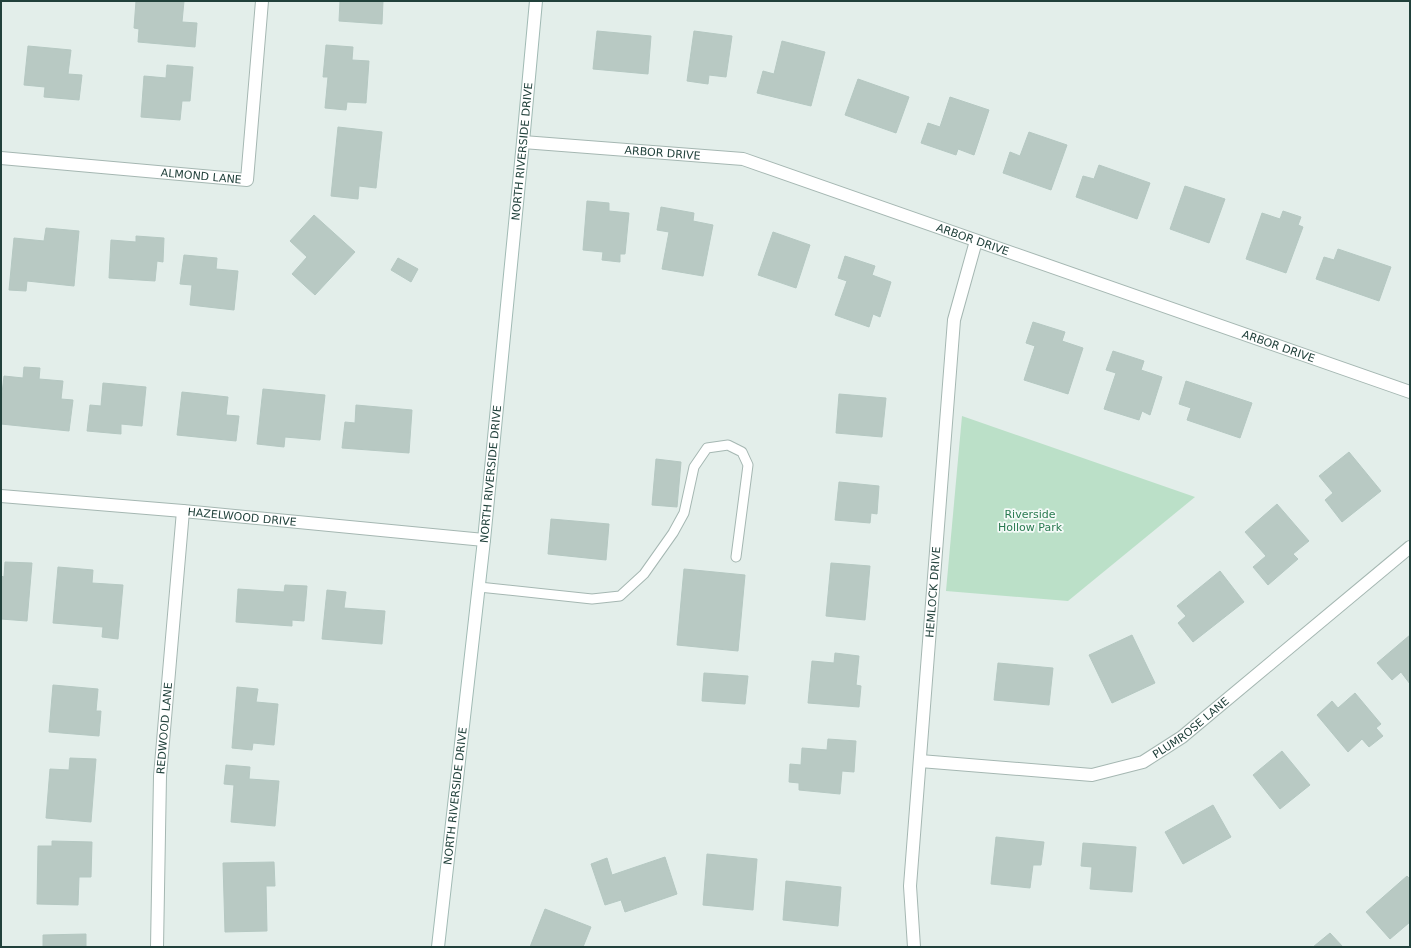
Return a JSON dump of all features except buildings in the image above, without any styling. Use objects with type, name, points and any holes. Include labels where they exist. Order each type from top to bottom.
[{"type":"street","name":"ALMOND LANE","points":[[1,158],[247,180],[262,1]]},
{"type":"street","name":"NORTH RIVERSIDE DRIVE","points":[[438,947],[484,540],[536,1]]},
{"type":"street","name":"ARBOR DRIVE","points":[[523,142],[743,159],[1410,392]]},
{"type":"street","name":"HEMLOCK DRIVE","points":[[914,947],[910,886],[954,320],[976,241]]},
{"type":"street","name":"HAZELWOOD DRIVE","points":[[1,496],[184,511],[484,540]]},
{"type":"street","name":"REDWOOD LANE","points":[[157,947],[160,776],[184,511]]},
{"type":"street","name":"PLUMROSE LANE","points":[[920,762],[1092,775],[1143,762],[1182,737],[1410,547]]},
{"type":"lane","points":[[479,587],[592,598],[620,596],[644,574],[673,533],[684,513],[694,467],[707,448],[728,445],[742,452],[748,465],[736,557]]},
{"type":"green space","name":"Riverside Hollow Park","points":[[962,416],[1195,497],[1068,601],[946,591]]}]
